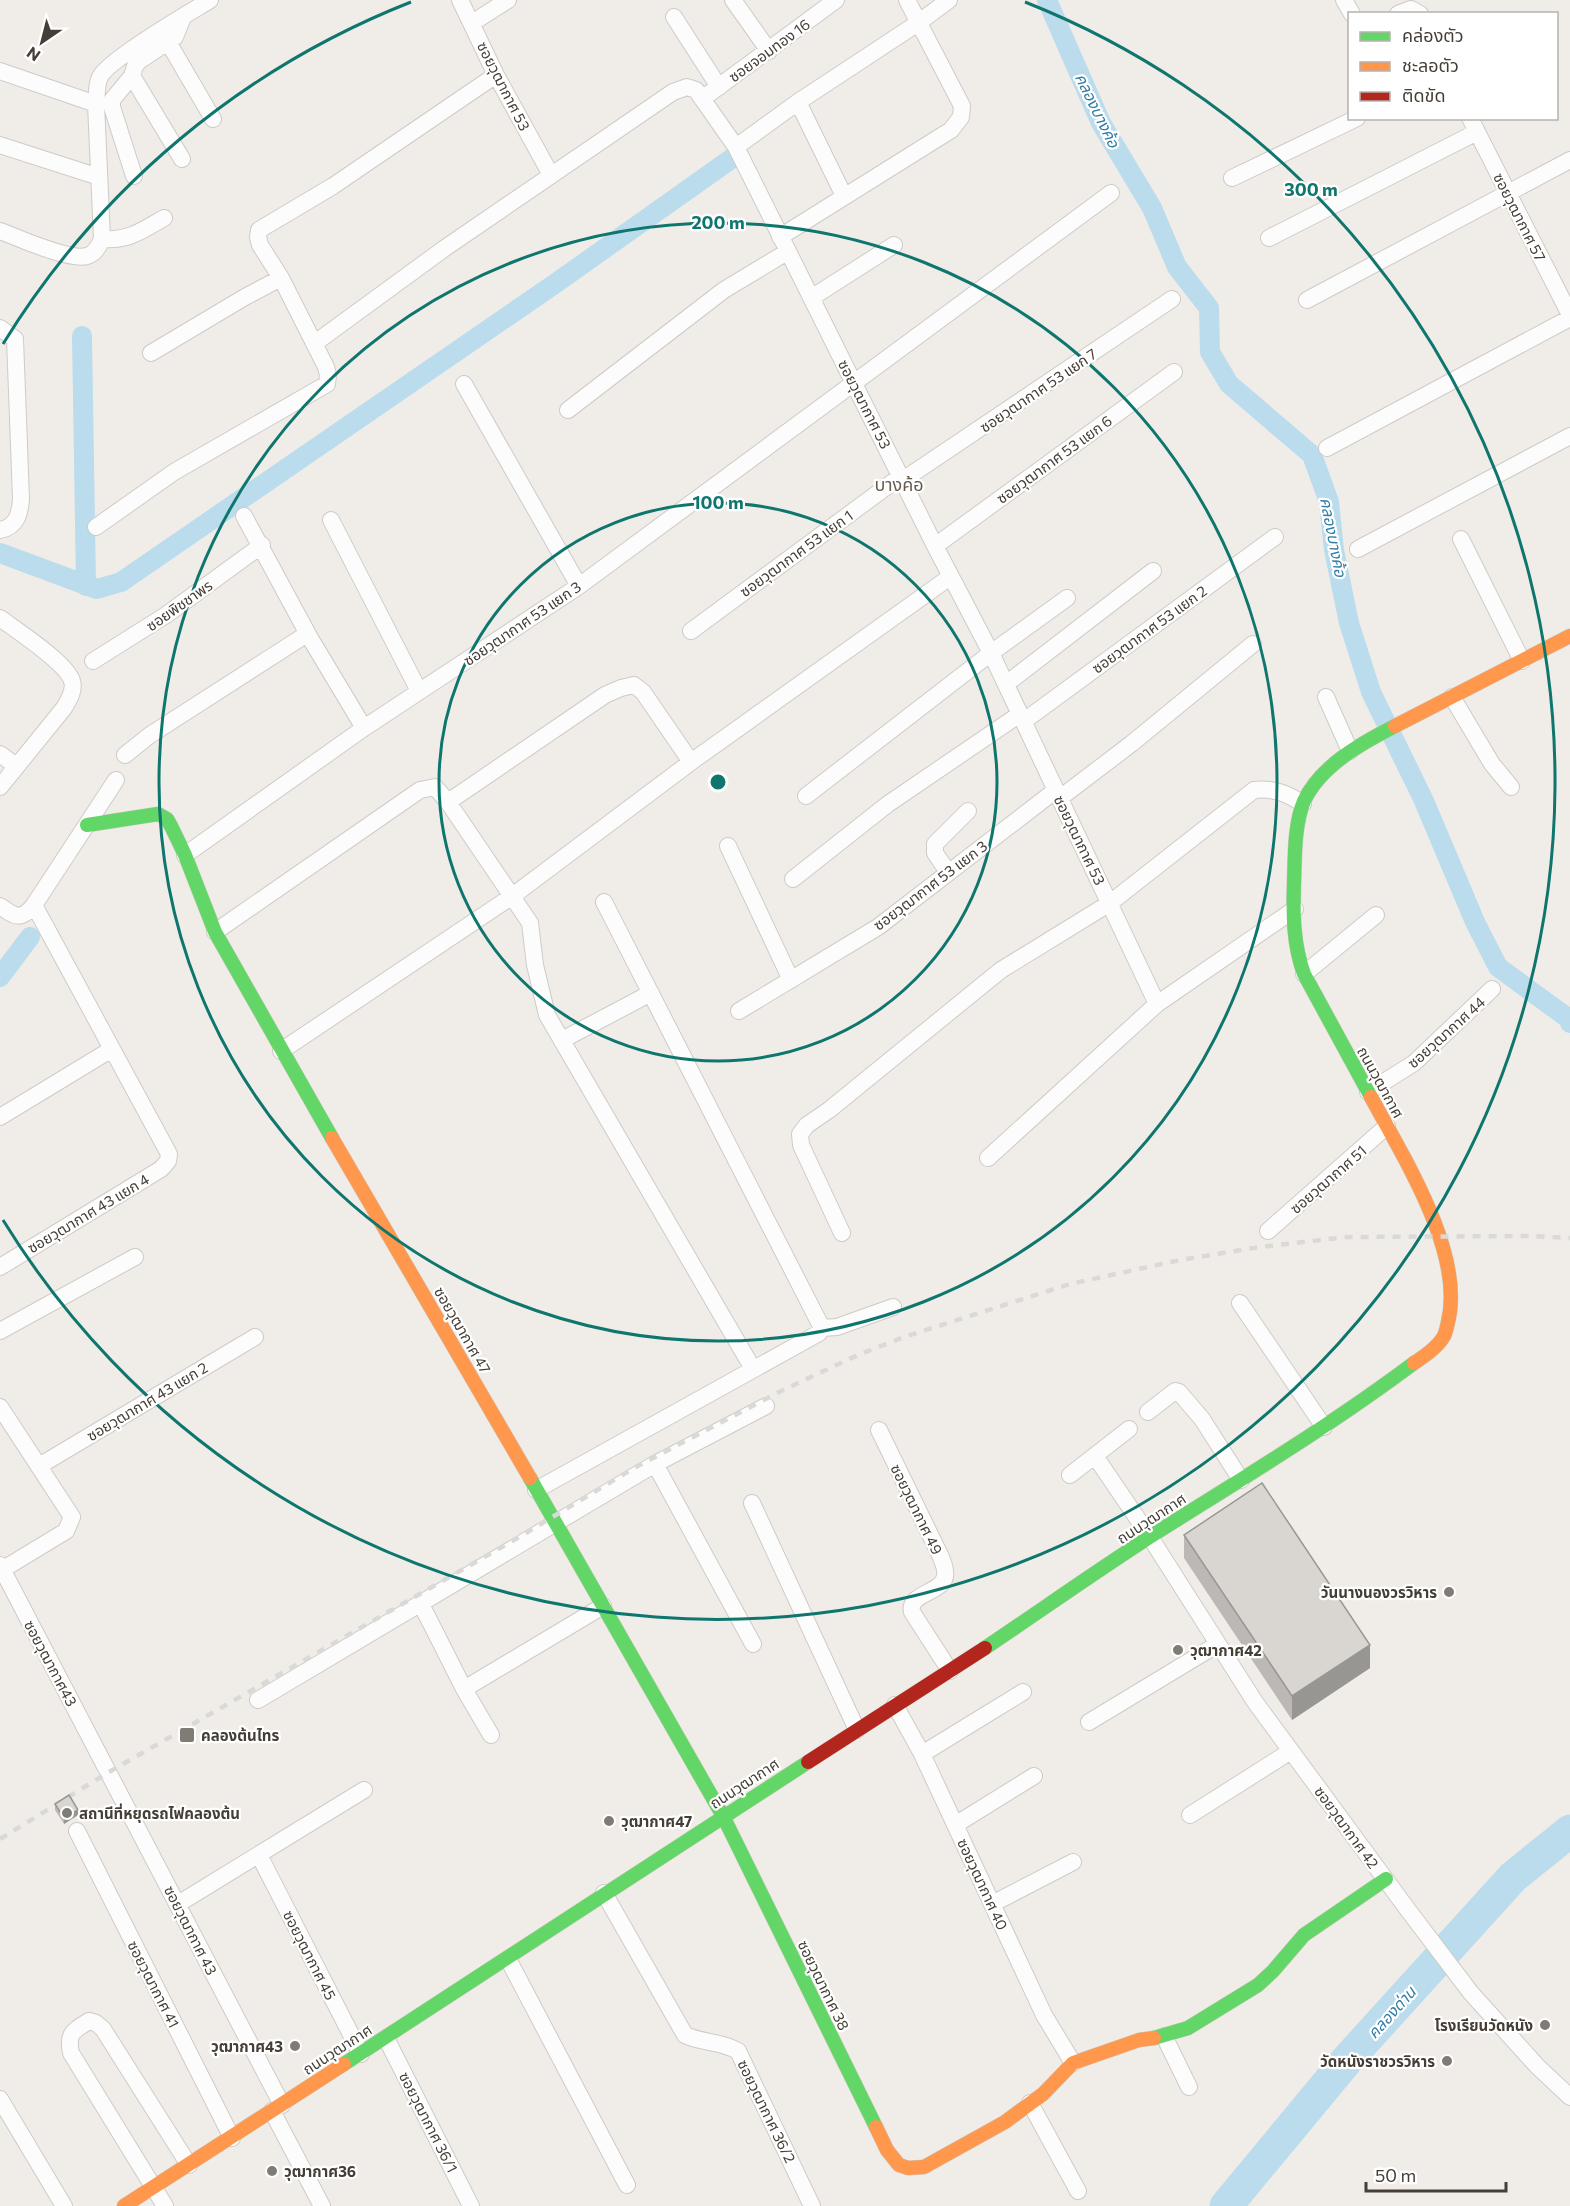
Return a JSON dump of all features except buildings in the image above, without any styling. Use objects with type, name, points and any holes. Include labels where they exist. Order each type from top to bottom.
[{"type":"main road","name":"ถนนวุฒากาศ","points":[[124,2206],[950,1671],[1150,1537],[1324,1427],[1430,1352],[1445,1335],[1451,1310],[1451,1289],[1440,1236],[1418,1184],[1304,974],[1295,939],[1297,830],[1303,804],[1312,788],[1350,751],[1570,636]]},
{"type":"main road","name":"ซอยวุฒากาศ 47","points":[[87,825],[158,814],[167,819],[185,855],[214,932],[723,1816]]},
{"type":"main road","name":"ซอยวุฒากาศ 38","points":[[723,1816],[871,2118],[890,2155],[900,2166],[924,2167],[1005,2122],[1030,2103]]},
{"type":"main road","points":[[1030,2103],[1043,2094],[1073,2063],[1139,2040],[1164,2036],[1188,2028],[1258,1985],[1304,1935],[1386,1879]]},
{"type":"street","points":[[0,231],[72,257],[88,256],[98,248],[102,239],[96,104],[100,77],[106,69],[210,0]]},
{"type":"street","name":"ซอยวุฒากาศ 53","points":[[460,0],[496,75],[551,175]]},
{"type":"street","points":[[472,23],[508,0]]},
{"type":"street","points":[[733,0],[769,51]]},
{"type":"street","name":"ซอยจอมทอง 16","points":[[702,99],[769,51],[816,6],[836,0]]},
{"type":"street","points":[[568,410],[844,196],[951,130],[961,117],[962,106],[907,0]]},
{"type":"street","points":[[736,147],[798,102],[949,0]]},
{"type":"street","points":[[134,176],[112,100],[132,76],[139,61],[168,42],[178,31],[183,17]]},
{"type":"street","points":[[674,17],[719,87]]},
{"type":"street","points":[[168,42],[213,119]]},
{"type":"street","points":[[0,71],[96,104]]},
{"type":"street","points":[[96,528],[174,472],[327,384],[328,375],[315,343],[281,278],[260,245],[259,230],[333,186],[496,75]]},
{"type":"street","points":[[132,76],[182,159]]},
{"type":"street","points":[[315,343],[672,92],[687,87],[696,90],[702,99]]},
{"type":"street","name":"ซอยวุฒากาศ 53","points":[[702,99],[736,147],[950,577],[991,653],[1157,1004]]},
{"type":"street","points":[[798,102],[844,196]]},
{"type":"street","points":[[1232,178],[1353,120]]},
{"type":"street","points":[[1269,238],[1473,125]]},
{"type":"street","name":"ซอยวุฒากาศ 57","points":[[1473,125],[1570,316]]},
{"type":"street","points":[[0,145],[99,177]]},
{"type":"street","points":[[1307,300],[1570,160]]},
{"type":"street","name":"ซอยวุฒากาศ 53 แยก 3","points":[[185,855],[364,728],[579,586],[1111,193]]},
{"type":"street","points":[[102,239],[120,240],[134,236],[164,218]]},
{"type":"street","points":[[811,298],[894,245]]},
{"type":"street","points":[[151,353],[281,278]]},
{"type":"street","name":"ซอยวุฒากาศ 53 แยก 7","points":[[902,478],[1172,299]]},
{"type":"street","points":[[1327,448],[1570,316]]},
{"type":"street","points":[[0,328],[15,339],[21,499],[19,516],[7,529],[0,530]]},
{"type":"street","name":"ซอยวุฒากาศ 53 แยก 6","points":[[935,546],[1174,372]]},
{"type":"street","points":[[464,384],[579,586]]},
{"type":"street","points":[[1359,549],[1570,436]]},
{"type":"street","name":"ซอยวุฒากาศ 53 แยก 1","points":[[691,631],[902,478]]},
{"type":"street","points":[[244,516],[308,634],[364,728]]},
{"type":"street","points":[[331,520],[419,691]]},
{"type":"street","name":"ซอยวุฒากาศ 53 แยก 2","points":[[793,879],[888,804],[1022,718],[1275,537]]},
{"type":"street","points":[[1461,539],[1522,661]]},
{"type":"street","name":"ซอยพิชชาพร","points":[[93,660],[166,615],[262,546]]},
{"type":"street","points":[[1006,684],[1153,571]]},
{"type":"street","points":[[281,1051],[511,897],[691,762],[950,577]]},
{"type":"street","points":[[806,796],[991,653],[1067,598]]},
{"type":"street","points":[[0,618],[61,665],[72,681],[72,694],[64,708],[0,787]]},
{"type":"street","points":[[125,755],[150,735],[308,634]]},
{"type":"street","name":"ซอยวุฒากาศ 53 แยก 3","points":[[739,1011],[878,927],[948,872],[1131,744],[1253,644]]},
{"type":"street","points":[[448,802],[605,695],[634,685],[643,692],[691,762]]},
{"type":"street","points":[[1326,697],[1350,751]]},
{"type":"street","points":[[1452,697],[1492,764],[1511,787]]},
{"type":"street","points":[[0,754],[16,766]]},
{"type":"street","points":[[0,906],[19,916],[27,914],[116,780]]},
{"type":"street","points":[[214,932],[420,790],[435,787],[448,802],[530,923],[535,965],[546,1015],[753,1369]]},
{"type":"street","points":[[842,1233],[801,1145],[800,1134],[807,1125],[829,1110],[1001,970],[1110,903],[1254,790],[1265,788],[1278,790],[1303,804]]},
{"type":"street","points":[[948,872],[935,853],[935,844],[968,811]]},
{"type":"street","points":[[728,846],[792,980]]},
{"type":"street","points":[[604,902],[822,1328]]},
{"type":"street","points":[[0,1117],[112,1049],[34,905]]},
{"type":"street","points":[[988,1158],[1157,1004],[1295,909]]},
{"type":"street","points":[[1304,974],[1376,915]]},
{"type":"street","name":"ซอยวุฒากาศ 44","points":[[1368,1092],[1414,1063],[1492,989]]},
{"type":"street","points":[[562,1040],[651,993]]},
{"type":"street","name":"ซอยวุฒากาศ 43 แยก 4","points":[[0,1267],[161,1169],[168,1161],[169,1154],[112,1049]]},
{"type":"street","name":"ซอยวุฒากาศ 51","points":[[1268,1231],[1387,1126]]},
{"type":"street","points":[[0,1331],[135,1257]]},
{"type":"street","points":[[1240,1303],[1324,1427]]},
{"type":"street","points":[[822,1328],[837,1328],[893,1308]]},
{"type":"street","points":[[537,1490],[819,1333],[822,1328]]},
{"type":"street","name":"ซอยวุฒากาศ 43 แยก 2","points":[[39,1466],[255,1337]]},
{"type":"street","points":[[1148,1412],[1175,1392],[1179,1392],[1202,1419],[1241,1480]]},
{"type":"street","points":[[258,1700],[655,1464],[766,1406]]},
{"type":"street","name":"ซอยวุฒากาศ43","points":[[0,1407],[72,1517],[66,1530],[1,1569],[100,1755]]},
{"type":"street","points":[[1070,1474],[1129,1429]]},
{"type":"street","name":"ซอยวุฒากาศ 49","points":[[879,1430],[941,1557],[946,1573],[937,1588],[912,1602],[910,1607],[950,1671]]},
{"type":"street","name":"ซอยวุฒากาศ 42","points":[[1095,1456],[1150,1537],[1255,1702],[1408,1910],[1472,1994],[1538,2067],[1570,2097]]},
{"type":"street","points":[[655,1464],[753,1644]]},
{"type":"street","points":[[752,1503],[857,1730]]},
{"type":"street","points":[[421,1604],[464,1689],[491,1735]]},
{"type":"street","points":[[464,1689],[603,1606]]},
{"type":"street","points":[[1089,1722],[1218,1644]]},
{"type":"street","points":[[922,1754],[1023,1692]]},
{"type":"street","name":"ซอยวุฒากาศ 40","points":[[895,1705],[922,1754],[1044,2015],[1073,2063]]},
{"type":"street","points":[[1190,1815],[1291,1751]]},
{"type":"street","name":"ซอยวุฒากาศ 43","points":[[100,1755],[178,1904],[322,2206]]},
{"type":"street","points":[[956,1825],[1034,1776]]},
{"type":"street","points":[[178,1904],[364,1790]]},
{"type":"street","name":"ซอยวุฒากาศ 41","points":[[77,1831],[232,2138]]},
{"type":"street","name":"ซอยวุฒากาศ 45","points":[[259,1855],[361,2054]]},
{"type":"street","points":[[992,1904],[1073,1862]]},
{"type":"street","name":"ซอยวุฒากาศ 36/2","points":[[604,1893],[685,2035],[697,2041],[726,2044],[738,2050],[812,2206]]},
{"type":"street","points":[[508,1959],[627,2185]]},
{"type":"street","points":[[165,2206],[70,2054],[68,2041],[73,2032],[89,2021],[103,2029],[189,2165]]},
{"type":"street","points":[[1164,2036],[1189,2087]]},
{"type":"street","name":"ซอยวุฒากาศ 36/1","points":[[386,2038],[471,2206]]},
{"type":"street","points":[[0,2099],[64,2206]]},
{"type":"street","points":[[1030,2103],[1078,2192]]},
{"type":"waterway","name":"คลองบางค้อ","points":[[1047,0],[1101,123],[1152,208],[1177,267],[1209,308],[1210,352],[1229,384],[1312,455],[1329,502],[1334,550],[1349,623],[1371,692],[1424,801],[1475,922],[1498,967],[1569,1019],[1570,1023]]},
{"type":"waterway","points":[[0,553],[97,589],[121,582],[556,283],[731,159]]},
{"type":"waterway","points":[[82,336],[86,586]]},
{"type":"waterway","points":[[0,977],[30,937]]},
{"type":"waterway","name":"คลองด่าน","points":[[1226,2206],[1347,2060],[1513,1877],[1570,1831]]},
{"type":"railway","points":[[0,1839],[109,1772],[521,1536],[634,1468],[781,1391],[858,1355],[904,1337],[1070,1284],[1180,1260],[1260,1247],[1347,1237],[1530,1236],[1570,1238]]},
{"type":"traffic: fast","points":[[1371,1097],[1300,963],[1294,918],[1296,841],[1298,820],[1304,801],[1321,776],[1344,756],[1395,726]]},
{"type":"traffic: fast","points":[[87,825],[158,814],[167,819],[185,855],[215,932],[332,1138]]},
{"type":"traffic: fast","points":[[985,1648],[1130,1550],[1317,1431],[1414,1363]]},
{"type":"traffic: fast","points":[[530,1478],[723,1816],[876,2127]]},
{"type":"traffic: fast","points":[[344,2064],[808,1762]]},
{"type":"traffic: fast","points":[[1154,2038],[1188,2028],[1258,1985],[1304,1935],[1386,1879]]},
{"type":"traffic: slow","points":[[1395,726],[1570,636]]},
{"type":"traffic: slow","points":[[1371,1097],[1428,1206],[1440,1236],[1448,1266],[1451,1295],[1445,1333],[1435,1348],[1414,1363]]},
{"type":"traffic: slow","points":[[332,1138],[530,1478]]},
{"type":"traffic: slow","points":[[876,2127],[887,2150],[899,2165],[908,2168],[924,2167],[1005,2122],[1043,2094],[1073,2063],[1139,2040],[1154,2038]]},
{"type":"traffic: slow","points":[[124,2206],[344,2064]]},
{"type":"traffic: jam","points":[[808,1762],[985,1648]]},
{"type":"place","name":"วันนางนองวรวิหาร","points":[[1449,1592]]},
{"type":"place","name":"วุฒากาศ42","points":[[1178,1650]]},
{"type":"place","name":"คลองต้นไทร","points":[[187,1735]]},
{"type":"place","name":"สถานีที่หยุดรถไฟคลองต้น","points":[[67,1813]]},
{"type":"place","name":"วุฒากาศ47","points":[[609,1821]]},
{"type":"place","name":"โรงเรียนวัดหนัง","points":[[1545,2025]]},
{"type":"place","name":"วุฒากาศ43","points":[[295,2046]]},
{"type":"place","name":"วัดหนังราชวรวิหาร","points":[[1447,2061]]},
{"type":"place","name":"วุฒากาศ36","points":[[272,2171]]},
{"type":"district","name":"บางค้อ","points":[[899,484]]}]
